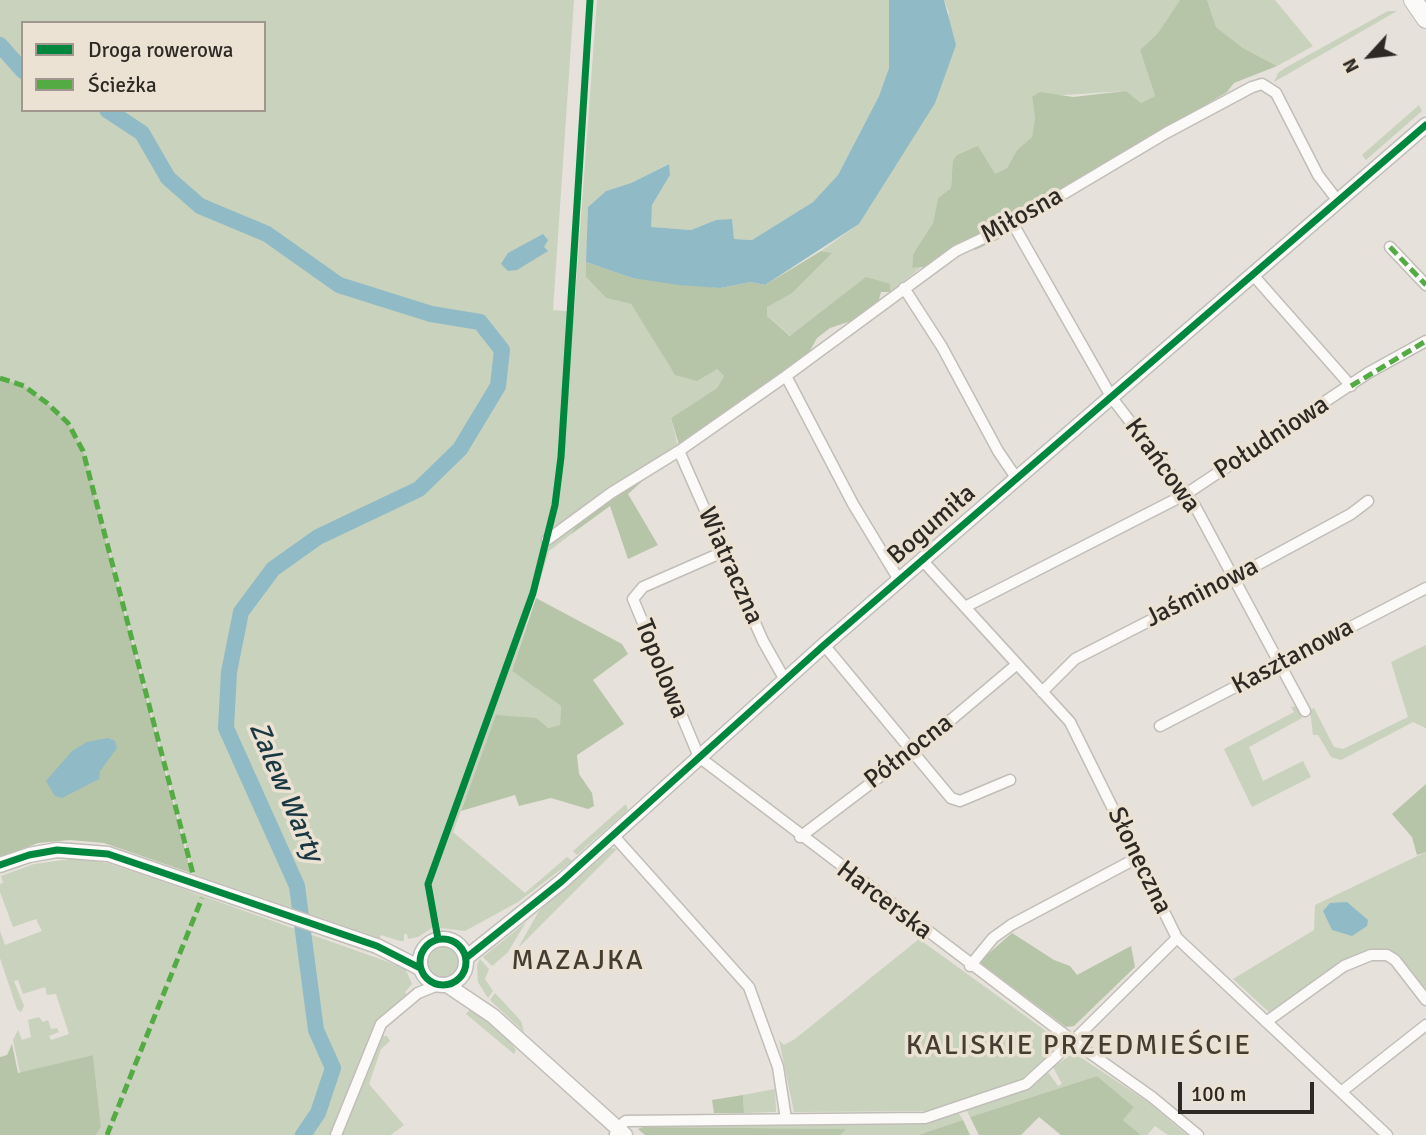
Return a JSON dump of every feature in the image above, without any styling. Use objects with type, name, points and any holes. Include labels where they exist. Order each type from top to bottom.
[{"type":"main road","points":[[1413,0],[1426,19]]},
{"type":"street","name":"Miłosna","points":[[547,540],[611,493],[679,451],[786,376],[956,251],[1013,225],[1167,133],[1262,84],[1276,93],[1318,175],[1338,201]]},
{"type":"street","name":"Bogumiła","points":[[466,964],[824,645],[1426,125]]},
{"type":"street","name":"Krańcowa","points":[[1013,225],[1112,398],[1186,494],[1304,711]]},
{"type":"street","points":[[1390,247],[1426,285]]},
{"type":"street","points":[[1253,275],[1351,386]]},
{"type":"street","points":[[905,288],[942,347],[998,451],[1017,479]]},
{"type":"street","name":"Południowa","points":[[965,607],[1186,494],[1351,386],[1426,341]]},
{"type":"street","points":[[786,376],[860,516],[899,580]]},
{"type":"street","name":"Wiatraczna","points":[[679,451],[763,642],[785,680]]},
{"type":"street","name":"Jaśminowa","points":[[1042,692],[1075,659],[1233,578],[1351,514],[1368,501]]},
{"type":"street","name":"Topolowa","points":[[699,757],[634,599],[643,587],[723,552]]},
{"type":"street","name":"Słoneczna","points":[[922,560],[1070,722],[1177,938],[1387,1135]]},
{"type":"street","name":"Kasztanowa","points":[[1160,726],[1426,588]]},
{"type":"street","points":[[824,645],[955,801],[1010,780]]},
{"type":"street","name":"Północna","points":[[800,837],[912,751],[1016,665]]},
{"type":"street","name":"Harcerska","points":[[699,757],[970,966],[1152,1097],[1198,1135]]},
{"type":"street","points":[[613,835],[749,987],[778,1067],[786,1119]]},
{"type":"street","points":[[0,865],[48,851],[92,850],[377,946],[494,1016]]},
{"type":"street","points":[[970,966],[993,938],[1011,925],[1138,858]]},
{"type":"street","name":"Bogumiła","points":[[457,943],[519,915]]},
{"type":"street","points":[[377,946],[411,949],[426,946],[438,939],[457,943],[470,983],[494,1016],[619,1133],[626,1121],[906,1120],[933,1116],[1026,1084],[1177,938]]},
{"type":"street","points":[[418,993],[421,954],[426,946]]},
{"type":"street","points":[[1266,1022],[1344,966],[1371,955],[1387,955],[1395,960],[1426,1000]]},
{"type":"street","points":[[336,1135],[382,1024],[418,993],[458,980],[466,964]]},
{"type":"street","points":[[1341,1092],[1426,1025]]},
{"type":"green space","points":[[0,0],[574,0],[553,310],[574,312],[597,0],[889,0],[889,68],[879,96],[838,175],[813,202],[752,240],[734,239],[732,220],[716,220],[691,230],[650,227],[652,205],[670,175],[668,164],[631,183],[606,191],[588,207],[586,277],[606,298],[631,304],[675,375],[717,369],[724,376],[717,388],[671,418],[679,451],[546,540],[530,595],[425,885],[433,927],[418,937],[408,939],[407,934],[404,934],[404,941],[381,935],[380,938],[193,874],[110,551],[68,423],[24,386],[0,378]]},
{"type":"green space","points":[[944,0],[1180,0],[1158,33],[1140,50],[1155,96],[1141,103],[1126,91],[1032,97],[1035,118],[1032,137],[1017,150],[1007,168],[995,174],[952,174],[951,188],[938,198],[933,223],[913,254],[912,268],[920,268],[891,292],[890,284],[842,297],[791,336],[767,316],[767,307],[831,253],[821,251],[859,224],[883,185],[949,13]]},
{"type":"green space","points":[[1180,0],[1207,0],[1216,27],[1243,48],[1277,66],[1234,83],[1227,92],[1045,201],[1003,220],[1011,233],[975,250],[968,240],[962,241],[926,267],[912,268],[913,254],[933,223],[938,198],[951,188],[953,161],[957,155],[978,146],[995,174],[1007,168],[1017,150],[1032,137],[1035,118],[1032,97],[1040,92],[1073,97],[1126,91],[1141,103],[1155,96],[1140,50],[1158,33]]},
{"type":"green space","points":[[1207,0],[1275,0],[1313,46],[1277,66],[1243,48],[1216,27]]},
{"type":"green space","points":[[1388,11],[1397,11],[1274,82],[1278,73],[1285,68]]},
{"type":"green space","points":[[1419,105],[1422,111],[1366,160],[1362,155]]},
{"type":"green space","points":[[821,251],[832,253],[792,293],[767,307],[767,316],[790,336],[866,277],[890,284],[891,292],[881,292],[878,303],[851,321],[830,328],[817,338],[807,356],[679,445],[671,418],[717,388],[724,376],[717,369],[697,381],[675,375],[631,304],[606,298],[586,277],[586,262],[632,278],[720,288],[751,282],[765,285]]},
{"type":"green space","points":[[0,378],[24,386],[47,403],[68,423],[83,451],[191,873],[104,843],[70,840],[38,843],[0,857]]},
{"type":"green space","points":[[671,459],[678,459],[648,475],[577,525],[570,535],[549,551],[512,671],[561,706],[560,725],[548,728],[496,716],[453,832],[525,893],[567,857],[572,861],[518,902],[465,931],[440,928],[431,880],[535,594],[547,549],[561,533]]},
{"type":"green space","points":[[649,475],[628,494],[658,545],[628,559],[610,506],[570,535],[577,525],[603,505]]},
{"type":"green space","points":[[536,598],[622,644],[628,654],[593,680],[624,724],[577,755],[579,774],[592,793],[594,806],[588,809],[551,798],[519,806],[515,795],[461,811],[496,715],[536,718],[548,728],[560,725],[561,706],[512,671]]},
{"type":"green space","points":[[1426,645],[1426,728],[1413,722],[1341,760],[1331,757],[1318,735],[1313,735],[1310,710],[1314,708],[1334,747],[1343,749],[1408,717],[1391,662]]},
{"type":"green space","points":[[1297,706],[1302,718],[1249,747],[1263,781],[1303,761],[1311,777],[1252,807],[1224,749],[1294,712],[1291,707]]},
{"type":"green space","points":[[1426,784],[1426,852],[1417,855],[1412,837],[1392,814]]},
{"type":"green space","points":[[626,804],[628,810],[577,855],[573,851]]},
{"type":"green space","points":[[611,848],[617,849],[518,948],[539,911]]},
{"type":"green space","points":[[1426,852],[1426,995],[1398,958],[1343,961],[1269,1012],[1233,979],[1314,930],[1315,905]]},
{"type":"green space","points":[[79,858],[107,863],[152,878],[405,968],[412,984],[405,992],[407,995],[381,1017],[332,1135],[96,1135],[101,1127],[93,1055],[20,1073],[13,1040],[18,1030],[22,1040],[31,1037],[28,1020],[39,1017],[43,1022],[48,1020],[51,1029],[57,1028],[59,1032],[49,1036],[51,1040],[69,1034],[56,994],[47,995],[45,987],[23,994],[18,980],[14,981],[24,1006],[21,1012],[17,1009],[0,958],[0,931],[5,945],[42,931],[36,919],[13,927],[0,892],[0,884],[3,883],[1,876],[34,864]]},
{"type":"green space","points":[[526,922],[508,952],[492,966],[483,957]]},
{"type":"green space","points":[[1012,933],[1054,960],[1070,966],[1077,975],[1131,946],[1135,967],[1074,1026],[1066,1027],[979,962]]},
{"type":"green space","points":[[919,939],[1057,1039],[1060,1045],[1022,1079],[927,1111],[794,1112],[779,1040],[784,1045],[795,1039]]},
{"type":"green space","points":[[443,946],[454,951],[459,962],[454,973],[443,978],[432,973],[427,962],[432,951]]},
{"type":"green space","points":[[480,959],[489,969],[485,979],[493,991],[488,998],[478,982],[477,965]]},
{"type":"green space","points":[[495,993],[521,1021],[524,1032],[490,1000]]},
{"type":"green space","points":[[472,1007],[511,1043],[516,1050],[514,1054],[466,1014]]},
{"type":"green space","points":[[381,1036],[387,1036],[390,1041],[381,1049],[369,1084],[404,1125],[391,1135],[340,1135]]},
{"type":"green space","points":[[12,1044],[18,1073],[93,1055],[101,1127],[96,1135],[0,1135],[0,1057],[7,1055]]},
{"type":"green space","points":[[1074,1053],[1148,1102],[1187,1135],[1168,1135],[1155,1126],[1147,1135],[1141,1135],[1123,1120],[1134,1107],[1097,1076],[970,1117],[966,1109],[1024,1090],[1048,1072],[1058,1086],[1062,1084],[1053,1067]]},
{"type":"green space","points":[[1097,1076],[1134,1107],[1123,1120],[1141,1135],[1061,1135],[1039,1117],[1021,1135],[979,1135],[970,1117]]},
{"type":"green space","points":[[775,1089],[776,1112],[744,1113],[743,1095]]},
{"type":"green space","points":[[743,1095],[744,1113],[714,1113],[712,1100]]},
{"type":"green space","points":[[958,1112],[963,1120],[918,1135],[840,1135],[844,1129],[636,1127]]},
{"type":"green space","points":[[963,1120],[970,1135],[918,1135]]},
{"type":"green space","points":[[638,1129],[846,1129],[840,1135],[645,1135]]},
{"type":"water","points":[[889,0],[944,0],[956,45],[935,103],[859,224],[765,285],[751,282],[720,288],[679,285],[632,278],[586,262],[588,207],[606,191],[631,183],[669,164],[670,175],[652,205],[651,227],[691,230],[716,220],[732,219],[734,239],[752,240],[813,202],[838,175],[879,96],[889,68]]},
{"type":"water","points":[[543,234],[548,240],[544,247],[548,251],[517,270],[508,271],[501,264],[508,253]]},
{"type":"water","points":[[108,738],[115,741],[117,748],[100,771],[99,779],[62,798],[55,796],[46,781],[72,751],[87,742]]},
{"type":"water","points":[[1347,902],[1368,920],[1367,926],[1352,936],[1332,930],[1323,911],[1330,903]]},
{"type":"waterway","name":"Zalew Warty","points":[[0,45],[21,69]]},
{"type":"waterway","name":"Zalew Warty","points":[[110,112],[142,133],[168,178],[200,206],[267,234],[339,285],[431,314],[480,322],[502,350],[498,386],[460,449],[419,489],[318,537],[273,569],[241,612],[229,672],[226,728],[297,886],[316,1030],[333,1068],[318,1113],[303,1135]]},
{"type":"marked path","points":[[1390,247],[1426,285]]},
{"type":"marked path","points":[[1351,386],[1426,341]]},
{"type":"marked path","points":[[0,378],[24,386],[47,403],[68,423],[83,451],[193,874]]},
{"type":"marked path","points":[[107,1135],[202,898]]},
{"type":"cycle path","points":[[438,939],[428,884],[533,593],[555,505],[561,457],[590,0]]},
{"type":"cycle path","points":[[466,958],[561,882],[824,645],[1426,125]]},
{"type":"cycle path","points":[[0,865],[29,855],[57,850],[108,854],[377,946],[420,968]]},
{"type":"cycle path","points":[[443,939],[460,945],[466,962],[460,979],[443,985],[426,979],[420,962],[426,945],[443,939]]},
{"type":"district","name":"MAZAJKA","points":[[578,962]]},
{"type":"district","name":"KALISKIE PRZEDMIEŚCIE","points":[[1079,1047]]}]
